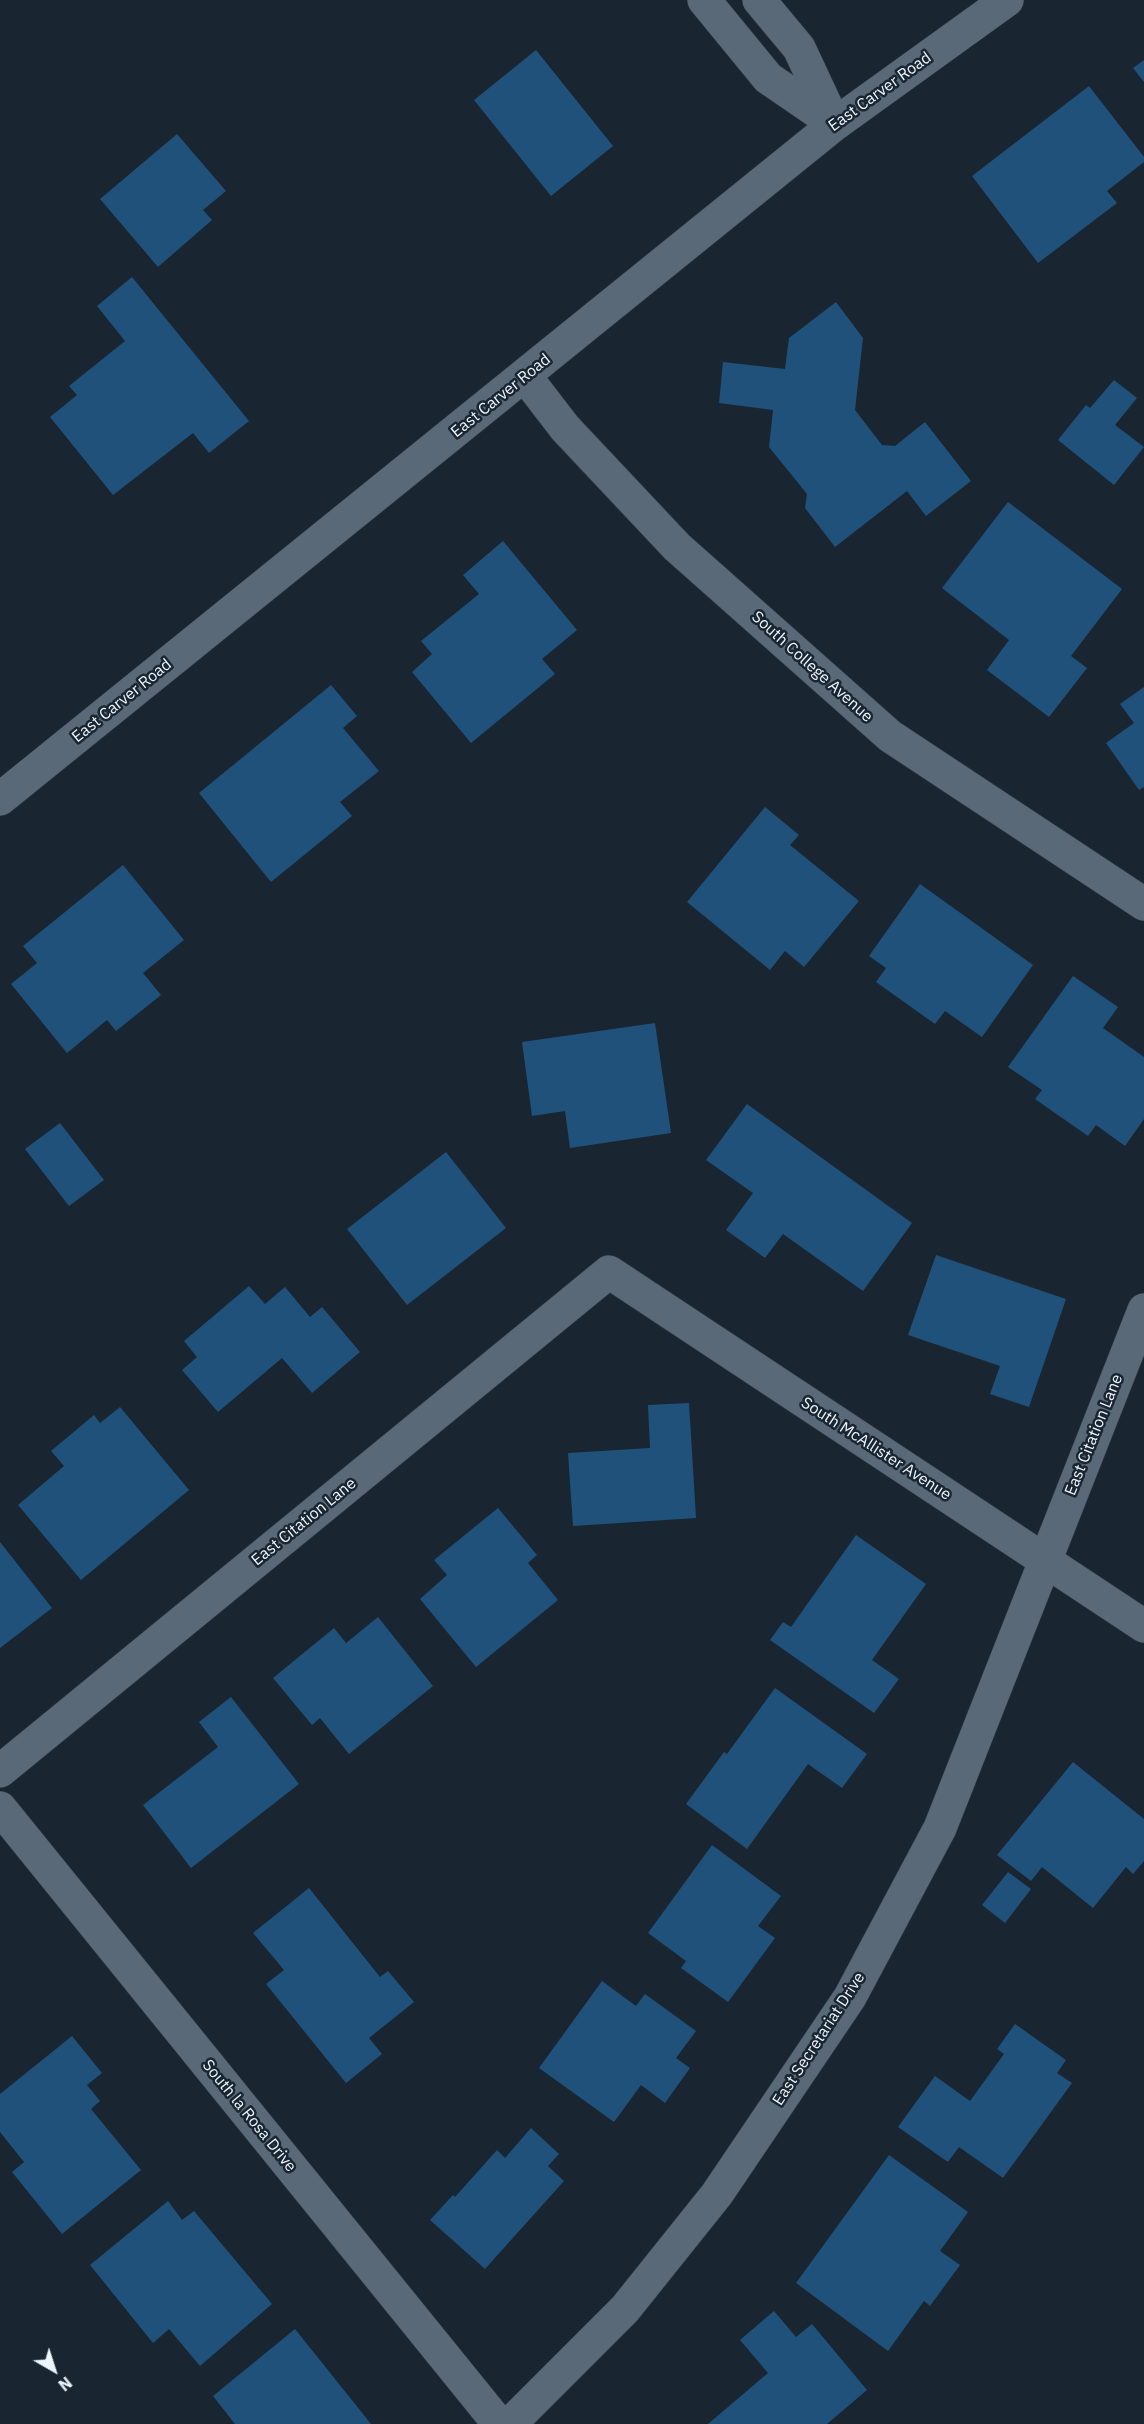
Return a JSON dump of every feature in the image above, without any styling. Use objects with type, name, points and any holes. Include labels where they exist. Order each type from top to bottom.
[{"type":"street","points":[[704,0],[768,78],[835,124]]},
{"type":"street","points":[[759,0],[799,48],[835,124]]},
{"type":"street","name":"East Carver Road","points":[[0,799],[835,124],[1007,0]]},
{"type":"street","name":"South College Avenue","points":[[525,376],[566,428],[677,547],[890,736],[1144,904]]},
{"type":"street","name":"South McAllister Avenue","points":[[609,1272],[1144,1626]]},
{"type":"street","name":"East Citation Lane","points":[[0,1771],[609,1272]]},
{"type":"street","name":"East Citation Lane","points":[[1044,1560],[1144,1310]]},
{"type":"street","name":"East Secretariat Drive","points":[[510,2424],[625,2309],[717,2194],[850,1997],[940,1828],[1044,1560]]},
{"type":"street","name":"South la Rosa Drive","points":[[0,1808],[499,2424]]},
{"type":"building","points":[[536,50],[613,146],[551,196],[474,100]]},
{"type":"building","points":[[1144,60],[1144,82],[1133,68]]},
{"type":"building","points":[[1089,86],[1144,157],[1144,162],[1107,191],[1117,203],[1038,263],[972,176]]},
{"type":"building","points":[[177,134],[226,191],[203,210],[212,220],[158,267],[100,199]]},
{"type":"building","points":[[132,277],[249,421],[209,453],[193,433],[113,495],[50,417],[77,395],[69,386],[125,341],[97,306]]},
{"type":"building","points":[[836,302],[863,338],[855,410],[882,445],[895,446],[925,422],[971,481],[926,516],[907,491],[835,547],[805,508],[807,494],[769,447],[773,410],[719,403],[723,362],[785,369],[789,338]]},
{"type":"building","points":[[1114,380],[1137,398],[1115,425],[1144,447],[1114,485],[1058,440],[1086,405],[1090,408]]},
{"type":"building","points":[[1008,502],[1122,589],[1071,656],[1087,668],[1049,717],[987,670],[1009,640],[942,588]]},
{"type":"building","points":[[503,541],[577,630],[542,659],[555,674],[471,743],[412,672],[432,654],[421,641],[479,594],[463,575]]},
{"type":"building","points":[[331,685],[357,716],[343,728],[379,771],[340,802],[352,816],[271,882],[199,793]]},
{"type":"building","points":[[1144,687],[1144,787],[1139,790],[1106,743],[1134,723],[1120,704]]},
{"type":"building","points":[[765,807],[799,835],[790,845],[859,901],[804,967],[785,951],[770,970],[687,902]]},
{"type":"building","points":[[123,865],[184,940],[143,973],[161,995],[116,1031],[107,1020],[67,1053],[11,984],[37,963],[23,946]]},
{"type":"building","points":[[920,884],[1033,965],[982,1037],[945,1011],[935,1024],[876,982],[886,968],[869,956]]},
{"type":"building","points":[[1073,976],[1118,1007],[1103,1028],[1144,1057],[1144,1119],[1125,1146],[1096,1125],[1088,1136],[1035,1099],[1042,1090],[1008,1067]]},
{"type":"building","points":[[655,1023],[671,1133],[570,1148],[565,1111],[532,1116],[522,1042]]},
{"type":"building","points":[[747,1104],[912,1223],[863,1291],[783,1234],[765,1258],[726,1230],[753,1193],[706,1160]]},
{"type":"building","points":[[60,1123],[104,1180],[69,1206],[25,1149]]},
{"type":"building","points":[[446,1152],[506,1228],[407,1305],[347,1229]]},
{"type":"building","points":[[936,1255],[1066,1299],[1029,1407],[990,1394],[1000,1366],[908,1335]]},
{"type":"building","points":[[249,1286],[265,1304],[285,1287],[310,1317],[322,1307],[360,1352],[312,1393],[282,1358],[218,1412],[182,1370],[197,1357],[184,1341]]},
{"type":"building","points":[[689,1403],[696,1518],[573,1526],[568,1453],[650,1448],[648,1405]]},
{"type":"building","points":[[120,1407],[189,1490],[81,1580],[18,1505],[64,1466],[51,1451],[94,1415],[100,1423]]},
{"type":"building","points":[[498,1508],[537,1555],[528,1563],[558,1600],[476,1667],[420,1599],[447,1575],[434,1560]]},
{"type":"building","points":[[856,1535],[926,1584],[872,1660],[899,1679],[874,1713],[770,1640],[783,1622],[791,1627]]},
{"type":"building","points":[[0,1542],[52,1608],[0,1648]]},
{"type":"building","points":[[378,1617],[433,1686],[349,1754],[320,1718],[312,1725],[273,1678],[334,1628],[346,1643]]},
{"type":"building","points":[[775,1688],[867,1754],[842,1788],[808,1764],[747,1849],[686,1804],[724,1752],[727,1754]]},
{"type":"building","points":[[231,1697],[299,1784],[191,1868],[143,1805],[218,1747],[199,1722]]},
{"type":"building","points":[[1073,1762],[1144,1819],[1144,1861],[1133,1874],[1126,1867],[1093,1908],[1042,1867],[1031,1881],[997,1855]]},
{"type":"building","points":[[712,1845],[781,1896],[758,1926],[775,1938],[728,2002],[681,1968],[686,1961],[648,1933]]},
{"type":"building","points":[[1008,1872],[1031,1889],[1005,1923],[982,1905]]},
{"type":"building","points":[[309,1888],[380,1977],[388,1971],[414,2002],[369,2038],[382,2054],[346,2083],[266,1984],[284,1970],[253,1933]]},
{"type":"building","points":[[602,1981],[636,2006],[645,1994],[696,2031],[676,2058],[690,2068],[665,2103],[641,2085],[614,2122],[539,2068]]},
{"type":"building","points":[[1015,2024],[1066,2060],[1057,2073],[1072,2083],[1003,2178],[959,2147],[948,2162],[898,2127],[935,2076],[970,2101],[1004,2054],[997,2049]]},
{"type":"building","points":[[72,2036],[102,2073],[87,2085],[100,2101],[91,2109],[141,2170],[62,2234],[12,2172],[24,2162],[0,2132],[0,2094]]},
{"type":"building","points":[[531,2128],[559,2154],[548,2166],[564,2181],[485,2269],[430,2220],[453,2195],[455,2197],[497,2150],[505,2158]]},
{"type":"building","points":[[889,2155],[968,2212],[940,2251],[960,2265],[930,2306],[924,2301],[888,2351],[796,2283]]},
{"type":"building","points":[[168,2201],[182,2220],[194,2211],[272,2304],[200,2366],[169,2329],[153,2343],[90,2265]]},
{"type":"building","points":[[774,2311],[796,2337],[812,2324],[867,2390],[827,2424],[708,2424],[768,2373],[740,2340]]},
{"type":"building","points":[[295,2329],[371,2424],[235,2424],[213,2396]]}]
